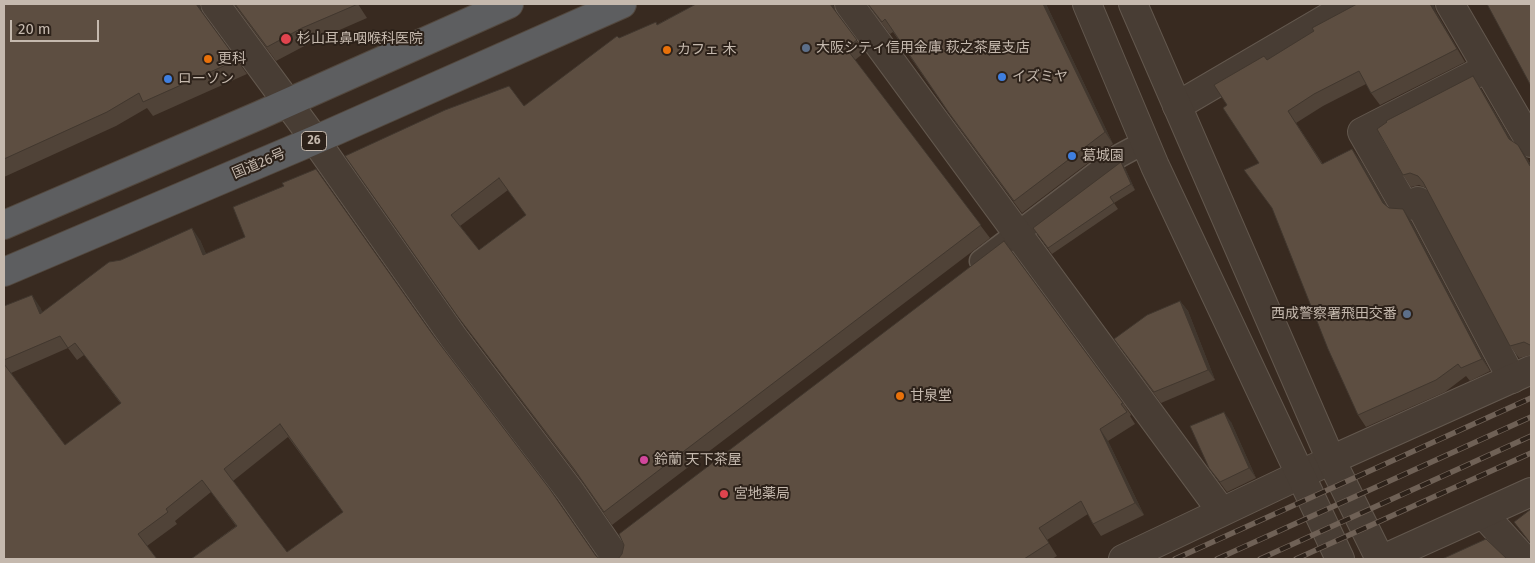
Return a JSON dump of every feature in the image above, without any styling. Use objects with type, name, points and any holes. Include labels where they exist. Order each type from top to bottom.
[{"type":"highway","points":[[4,225],[509,4]]},
{"type":"highway","name":"国道26号","points":[[4,272],[315,140],[622,4]]},
{"type":"street","points":[[215,4],[288,102],[420,292],[570,491],[616,546]]},
{"type":"street","points":[[849,4],[1222,512]]},
{"type":"street","points":[[1087,4],[1156,166],[1299,475],[1340,559]]},
{"type":"street","points":[[1133,4],[1331,460],[1382,559],[1531,492]]},
{"type":"street","points":[[1177,106],[1352,4]]},
{"type":"street","points":[[1450,4],[1531,143]]},
{"type":"street","points":[[1123,559],[1331,460],[1522,374],[1418,201],[1405,206],[1362,132],[1487,68]]},
{"type":"street","points":[[964,274],[1119,156],[1132,149]]},
{"type":"street","points":[[1483,514],[1524,559]]},
{"type":"building","points":[[4,4],[196,4],[237,60],[143,102],[139,93],[107,112],[4,159]]},
{"type":"building","points":[[235,4],[358,4],[302,28],[267,47]]},
{"type":"building","points":[[696,4],[830,4],[857,40],[846,48],[981,225],[604,512],[574,469],[458,317],[345,156],[445,110],[509,86],[524,106],[617,36],[619,38],[656,22],[657,25]],"holes":[[[499,178],[526,215],[479,250],[451,215]]]},
{"type":"building","name":"イズミヤ","points":[[868,4],[1043,4],[1105,132],[1014,201],[949,113],[885,19],[882,22]]},
{"type":"building","points":[[1357,4],[1430,4],[1457,49],[1371,93],[1359,71],[1314,94],[1288,111],[1322,164],[1352,149],[1383,203],[1389,208],[1403,209],[1482,359],[1461,368],[1458,364],[1436,380],[1358,415],[1328,349],[1272,208],[1244,170],[1259,163],[1223,108],[1227,105],[1214,85],[1264,56],[1267,60],[1314,31],[1312,28]]},
{"type":"building","points":[[1487,4],[1531,4],[1531,86]]},
{"type":"building","points":[[1473,76],[1509,139],[1518,145],[1531,165],[1530,345],[1524,342],[1510,346],[1423,182],[1418,176],[1410,173],[1403,175],[1377,129],[1386,121]]},
{"type":"building","points":[[1121,162],[1131,184],[1110,197],[1114,203],[1048,248],[1033,228]]},
{"type":"building","points":[[316,169],[433,335],[549,488],[600,559],[191,559],[237,526],[202,480],[166,509],[168,512],[138,534],[157,559],[4,559],[4,364],[65,445],[121,403],[75,343],[68,348],[60,336],[4,360],[4,306],[32,295],[40,314],[109,262],[121,260],[192,228],[203,255],[245,237],[233,207],[284,186],[282,183]],"holes":[[[280,424],[343,512],[287,552],[224,469]]]},
{"type":"building","points":[[1004,241],[1123,403],[1121,404],[1127,412],[1100,429],[1135,503],[1093,524],[1081,501],[1039,528],[1049,543],[1024,559],[618,559],[622,554],[624,545],[619,534]]},
{"type":"building","points":[[1180,301],[1208,370],[1154,392],[1114,339],[1147,315]]},
{"type":"building","points":[[1224,412],[1249,468],[1220,482],[1209,468],[1190,426]]},
{"type":"building","points":[[1531,509],[1531,544],[1514,522]]},
{"type":"building","points":[[1486,539],[1507,559],[1442,559]]},
{"type":"railway","points":[[1175,559],[1531,398]]},
{"type":"railway","points":[[1217,559],[1531,417]]},
{"type":"railway","points":[[1260,559],[1531,436]]},
{"type":"railway","points":[[1296,559],[1531,453]]},
{"type":"place","name":"杉山耳鼻咽喉科医院","points":[[286,39]]},
{"type":"place","name":"大阪シティ信用金庫 萩之茶屋支店","points":[[806,48]]},
{"type":"place","name":"カフェ 木","points":[[667,50]]},
{"type":"place","name":"更科","points":[[208,59]]},
{"type":"place","name":"イズミヤ","points":[[1002,77]]},
{"type":"place","name":"ローソン","points":[[168,79]]},
{"type":"place","name":"葛城園","points":[[1072,156]]},
{"type":"place","name":"西成警察署飛田交番","points":[[1407,314]]},
{"type":"place","name":"甘泉堂","points":[[900,396]]},
{"type":"place","name":"鈴蘭 天下茶屋","points":[[644,460]]},
{"type":"place","name":"宮地薬局","points":[[724,494]]}]
